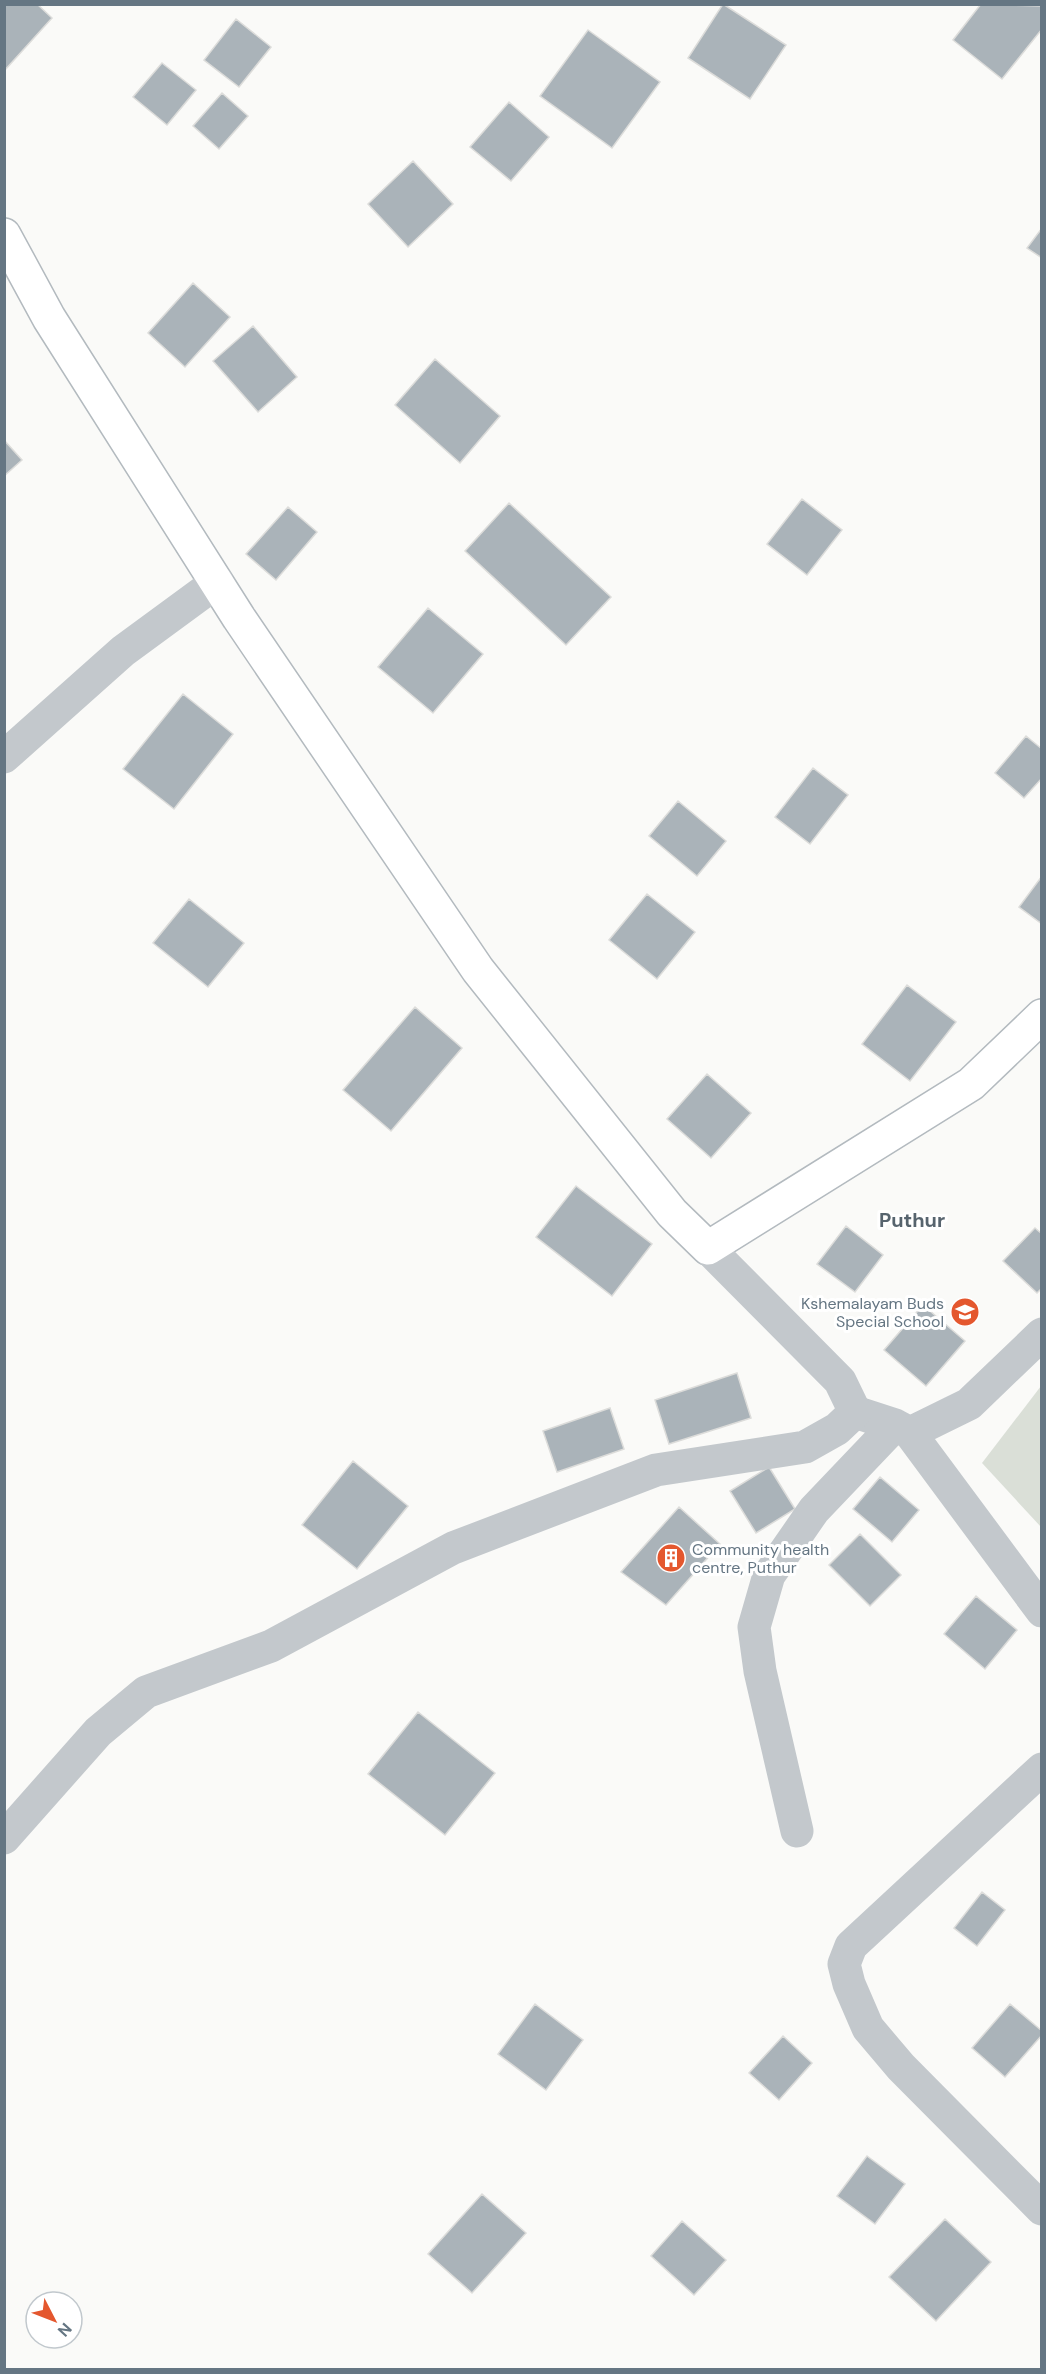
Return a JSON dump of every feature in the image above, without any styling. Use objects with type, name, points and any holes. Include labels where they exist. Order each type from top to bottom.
[{"type":"main road","points":[[4,235],[49,318],[217,582],[478,970],[672,1214],[708,1248],[971,1084],[1041,1017]]},
{"type":"street","points":[[4,757],[123,651],[217,582]]},
{"type":"street","points":[[708,1248],[840,1381],[855,1412],[903,1429],[1041,1611]]},
{"type":"street","points":[[796,1831],[760,1671],[754,1627],[769,1575],[814,1510],[903,1429],[969,1404],[1041,1334]]},
{"type":"street","points":[[4,1838],[98,1732],[146,1692],[271,1646],[453,1548],[656,1470],[805,1447],[837,1430],[855,1412]]},
{"type":"street","points":[[1041,1769],[851,1946],[844,1964],[849,1984],[868,2028],[901,2067],[1041,2209]]},
{"type":"shaded area","points":[[1041,1386],[1041,1527],[982,1463]]},
{"type":"building","points":[[4,4],[37,4],[52,18],[4,71]]},
{"type":"building","points":[[723,4],[786,45],[750,99],[688,58]]},
{"type":"building","points":[[981,4],[1042,6],[1042,29],[1002,79],[953,40]]},
{"type":"building","points":[[236,19],[271,47],[239,87],[204,60]]},
{"type":"building","points":[[588,30],[660,82],[612,148],[540,96]]},
{"type":"building","points":[[162,63],[196,90],[167,125],[133,97]]},
{"type":"building","points":[[222,93],[248,116],[219,149],[193,126]]},
{"type":"building","points":[[509,102],[549,137],[511,181],[470,147]]},
{"type":"building","points":[[413,161],[453,204],[408,247],[368,204]]},
{"type":"building","points":[[1042,228],[1042,258],[1027,248]]},
{"type":"building","points":[[193,283],[230,317],[185,367],[148,333]]},
{"type":"building","points":[[253,326],[297,377],[258,412],[213,361]]},
{"type":"building","points":[[435,359],[500,416],[460,463],[395,405]]},
{"type":"building","points":[[4,440],[22,460],[4,476]]},
{"type":"building","points":[[802,499],[842,530],[807,575],[767,544]]},
{"type":"building","points":[[509,503],[611,597],[566,645],[465,551]]},
{"type":"building","points":[[288,507],[317,532],[276,580],[246,554]]},
{"type":"building","points":[[428,608],[483,654],[433,713],[378,667]]},
{"type":"building","points":[[183,694],[233,734],[174,809],[123,769]]},
{"type":"building","points":[[1026,736],[1042,749],[1042,778],[1024,798],[995,773]]},
{"type":"building","points":[[813,768],[848,795],[810,844],[775,817]]},
{"type":"building","points":[[678,801],[726,841],[697,876],[649,836]]},
{"type":"building","points":[[1042,876],[1042,924],[1019,907]]},
{"type":"building","points":[[647,894],[695,932],[657,979],[609,940]]},
{"type":"building","points":[[189,899],[244,943],[208,987],[153,943]]},
{"type":"building","points":[[907,985],[956,1022],[910,1081],[862,1044]]},
{"type":"building","points":[[415,1007],[462,1048],[391,1131],[343,1090]]},
{"type":"building","points":[[707,1074],[751,1113],[711,1158],[667,1119]]},
{"type":"building","points":[[576,1186],[652,1244],[612,1296],[536,1237]]},
{"type":"building","points":[[846,1226],[883,1255],[855,1292],[817,1264]]},
{"type":"building","points":[[1035,1228],[1042,1234],[1042,1288],[1037,1293],[1003,1261]]},
{"type":"building","points":[[923,1305],[965,1341],[926,1386],[884,1350]]},
{"type":"building","points":[[737,1373],[751,1418],[669,1444],[655,1400]]},
{"type":"building","points":[[610,1408],[624,1449],[557,1472],[543,1431]]},
{"type":"building","points":[[353,1461],[408,1506],[357,1569],[302,1525]]},
{"type":"building","points":[[769,1467],[795,1509],[756,1533],[730,1491]]},
{"type":"building","points":[[880,1477],[919,1510],[892,1542],[853,1509]]},
{"type":"building","name":"Community health centre, Puthur","points":[[679,1507],[720,1544],[666,1605],[621,1572]]},
{"type":"building","points":[[860,1534],[901,1575],[870,1606],[829,1565]]},
{"type":"building","points":[[976,1596],[1017,1630],[985,1669],[944,1634]]},
{"type":"building","points":[[418,1712],[495,1773],[445,1835],[368,1774]]},
{"type":"building","points":[[982,1892],[1005,1910],[977,1946],[954,1928]]},
{"type":"building","points":[[535,2004],[583,2040],[546,2090],[498,2054]]},
{"type":"building","points":[[1010,2004],[1042,2031],[1042,2035],[1005,2077],[972,2048]]},
{"type":"building","points":[[783,2036],[812,2063],[779,2100],[749,2073]]},
{"type":"building","points":[[867,2156],[905,2184],[875,2224],[837,2196]]},
{"type":"building","points":[[482,2194],[526,2233],[472,2293],[428,2254]]},
{"type":"building","points":[[945,2219],[991,2262],[936,2321],[889,2277]]},
{"type":"building","points":[[682,2221],[726,2260],[694,2295],[651,2256]]},
{"type":"place","name":"Kshemalayam Buds Special School","points":[[965,1312]]},
{"type":"place","name":"Community health centre, Puthur","points":[[671,1558]]},
{"type":"district","name":"Puthur","points":[[912,1220]]}]
